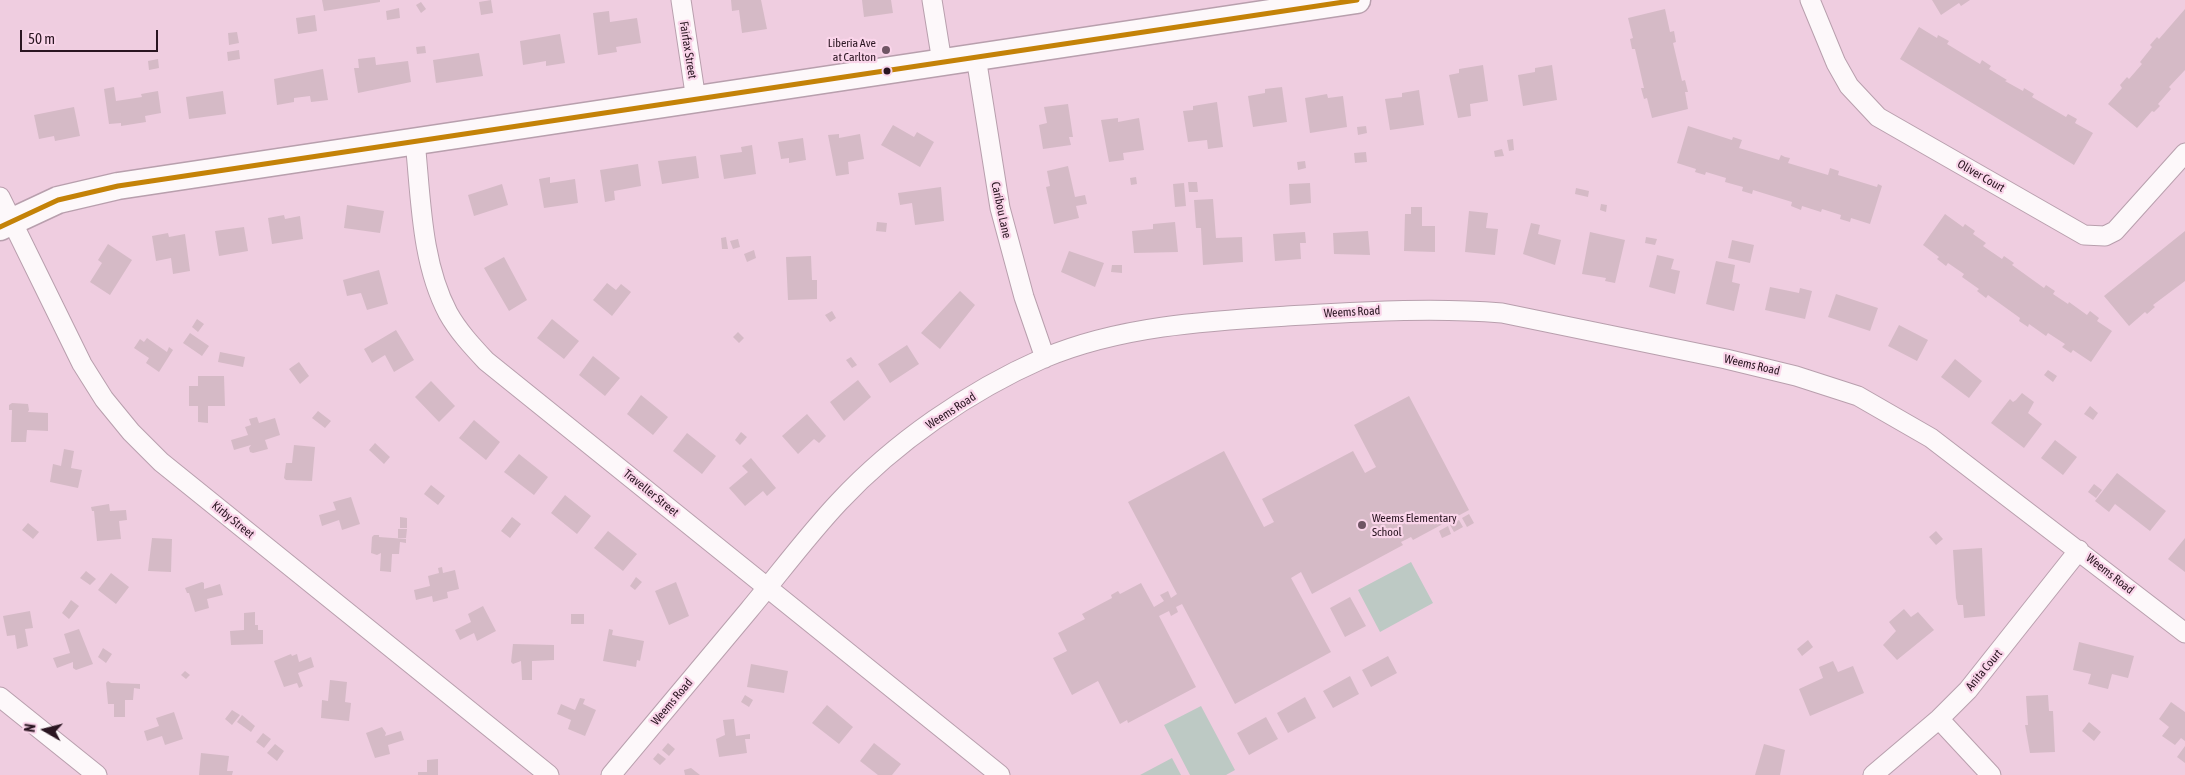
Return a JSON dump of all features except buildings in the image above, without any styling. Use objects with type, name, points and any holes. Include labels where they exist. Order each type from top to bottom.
[{"type":"main road","points":[[6,224],[58,200],[118,186],[696,100],[1312,3],[1357,0]]},
{"type":"street","name":"Fairfax Street","points":[[680,0],[696,100]]},
{"type":"street","points":[[932,0],[942,62]]},
{"type":"street","name":"Oliver Court","points":[[1810,0],[1836,63],[1849,86],[1878,117],[2084,234],[2096,237],[2105,236],[2115,231],[2185,153]]},
{"type":"street","name":"Caribou Lane","points":[[976,57],[1000,208],[1024,297],[1045,358]]},
{"type":"street","name":"Traveller Street","points":[[415,141],[431,267],[439,294],[463,337],[486,361],[1000,775]]},
{"type":"street","name":"Kirby Street","points":[[0,196],[6,224],[82,364],[104,399],[131,432],[161,462],[548,775]]},
{"type":"street","name":"Weems Road","points":[[611,775],[839,502],[902,445],[944,414],[989,386],[1045,358],[1114,336],[1174,325],[1380,311],[1471,310],[1502,313],[1726,359],[1796,376],[1858,396],[1891,413],[1931,438],[2185,633]]},
{"type":"street","name":"Anita Court","points":[[1873,775],[1939,719],[1992,661],[2079,550]]},
{"type":"street","points":[[0,697],[97,775]]},
{"type":"street","points":[[1939,719],[1991,775]]},
{"type":"shaded area","points":[[1411,562],[1433,603],[1380,632],[1358,590]]},
{"type":"shaded area","points":[[1201,706],[1235,770],[1226,775],[1190,775],[1164,725]]},
{"type":"shaded area","points":[[1172,758],[1181,775],[1140,775]]},
{"type":"transit line","points":[[0,227],[58,200],[118,186],[1357,0]]},
{"type":"place","name":"Liberia Ave at Carlton","points":[[886,50]]},
{"type":"place","name":"Weems Elementary School","points":[[1362,525]]}]
